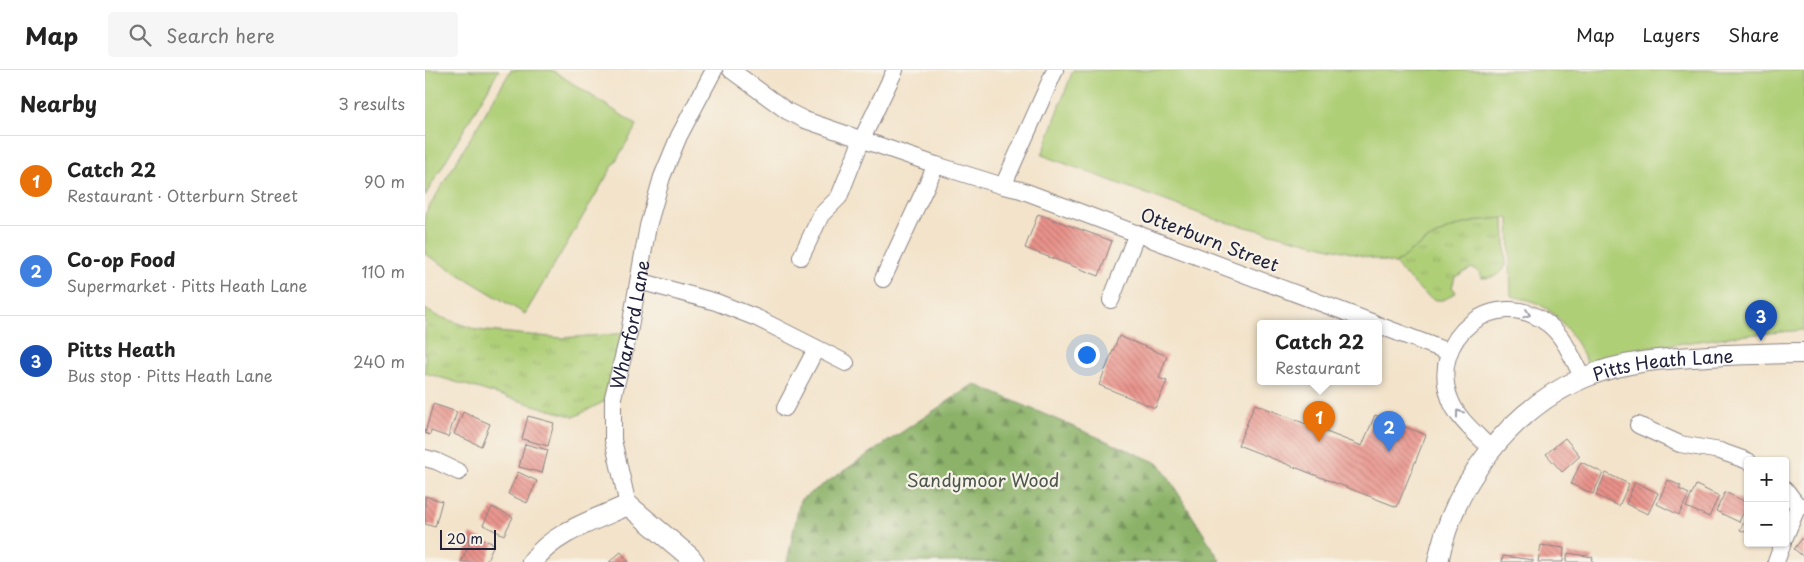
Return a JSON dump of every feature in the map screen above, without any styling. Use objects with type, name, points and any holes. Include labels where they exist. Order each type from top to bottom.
[{"type":"street","name":"Wharford Lane","points":[[628,505],[613,440],[613,397],[629,333],[648,226],[662,177],[679,136],[714,70]]},
{"type":"street","name":"Otterburn Street","points":[[731,70],[787,111],[805,120],[936,165],[1021,190],[1365,320]]},
{"type":"street","points":[[801,257],[821,215],[839,197],[862,139],[895,70]]},
{"type":"street","points":[[1003,186],[1055,70]]},
{"type":"street","points":[[883,279],[936,165]]},
{"type":"street","points":[[1111,300],[1137,233]]},
{"type":"street","points":[[639,281],[716,302],[757,318],[846,363]]},
{"type":"street","name":"Pitts Heath Lane","points":[[1491,449],[1462,419],[1450,401],[1446,386],[1445,372],[1449,352],[1456,338],[1467,325],[1483,315],[1510,309],[1531,314],[1547,324],[1561,337],[1583,378]]},
{"type":"street","name":"Otterburn Street","points":[[1382,326],[1449,352]]},
{"type":"street","points":[[785,408],[816,349]]},
{"type":"street","name":"Pitts Heath Lane","points":[[1438,562],[1447,529],[1457,503],[1473,474],[1491,449],[1525,416],[1551,396],[1583,378],[1616,368],[1680,358],[1804,353]]},
{"type":"street","points":[[1638,425],[1680,444],[1720,451],[1744,460]]},
{"type":"street","points":[[425,458],[459,472]]},
{"type":"street","points":[[1789,493],[1801,506],[1789,530]]},
{"type":"street","points":[[532,562],[551,542],[628,505],[671,539],[694,562]]},
{"type":"street","points":[[1776,562],[1782,547]]},
{"type":"green space","points":[[425,70],[499,70],[425,196]]},
{"type":"green space","points":[[511,70],[552,70],[637,125],[525,314],[425,254],[425,214]]},
{"type":"green space","points":[[1073,70],[1804,70],[1804,330],[1735,336],[1641,349],[1588,364],[1578,345],[1560,320],[1544,307],[1534,302],[1511,296],[1509,218],[1475,222],[1447,230],[1422,243],[1395,264],[1214,219],[1042,155]]},
{"type":"green space","points":[[1504,218],[1506,265],[1502,272],[1490,278],[1482,278],[1479,272],[1472,268],[1455,277],[1452,287],[1456,292],[1445,299],[1438,300],[1427,296],[1395,264],[1420,245],[1445,231],[1472,222]]},
{"type":"green space","points":[[425,309],[435,315],[477,330],[561,338],[629,333],[613,397],[574,417],[425,373]]},
{"type":"green space","name":"Sandymoor Wood","points":[[974,384],[1160,464],[1221,562],[787,562],[800,500]]},
{"type":"building","points":[[1038,214],[1112,241],[1099,276],[1025,248]]},
{"type":"building","points":[[1119,336],[1167,356],[1159,378],[1167,381],[1155,408],[1099,385]]},
{"type":"building","points":[[433,404],[457,412],[448,437],[431,431],[430,435],[425,433]]},
{"type":"building","points":[[1255,404],[1362,446],[1375,415],[1426,435],[1397,507],[1238,445]]},
{"type":"building","points":[[463,412],[490,424],[481,446],[454,434]]},
{"type":"building","points":[[528,416],[554,423],[548,446],[522,439]]},
{"type":"building","points":[[1565,438],[1580,456],[1562,472],[1546,454]]},
{"type":"building","points":[[525,444],[548,450],[542,473],[519,467]]},
{"type":"building","points":[[1581,462],[1603,473],[1593,494],[1571,484]]},
{"type":"building","points":[[518,472],[537,481],[527,503],[508,494]]},
{"type":"building","points":[[1606,473],[1629,484],[1619,506],[1596,495]]},
{"type":"building","points":[[1668,480],[1681,486],[1679,489],[1689,494],[1679,515],[1657,504]]},
{"type":"building","points":[[1635,482],[1658,493],[1648,514],[1626,504]]},
{"type":"building","points":[[1696,485],[1719,496],[1709,517],[1686,507]]},
{"type":"building","points":[[1725,492],[1744,501],[1744,511],[1739,522],[1716,511]]},
{"type":"building","points":[[425,496],[442,501],[435,527],[425,524]]},
{"type":"building","points":[[492,507],[513,517],[504,535],[483,525]]},
{"type":"building","points":[[1744,522],[1744,532],[1740,530]]},
{"type":"building","points":[[471,534],[494,544],[486,562],[461,562],[470,542],[468,541]]},
{"type":"building","points":[[1804,536],[1804,557],[1794,549]]},
{"type":"building","points":[[1541,545],[1564,548],[1563,562],[1538,562]]},
{"type":"building","points":[[621,552],[629,562],[609,562]]},
{"type":"building","points":[[1568,553],[1593,557],[1592,562],[1566,562]]},
{"type":"building","points":[[1503,556],[1533,560],[1533,562],[1502,562]]},
{"type":"place","name":"Pitts Heath","points":[[1761,341]]},
{"type":"place","name":"Catch 22","points":[[1319,442]]},
{"type":"place","name":"Co-op Food","points":[[1389,452]]}]
